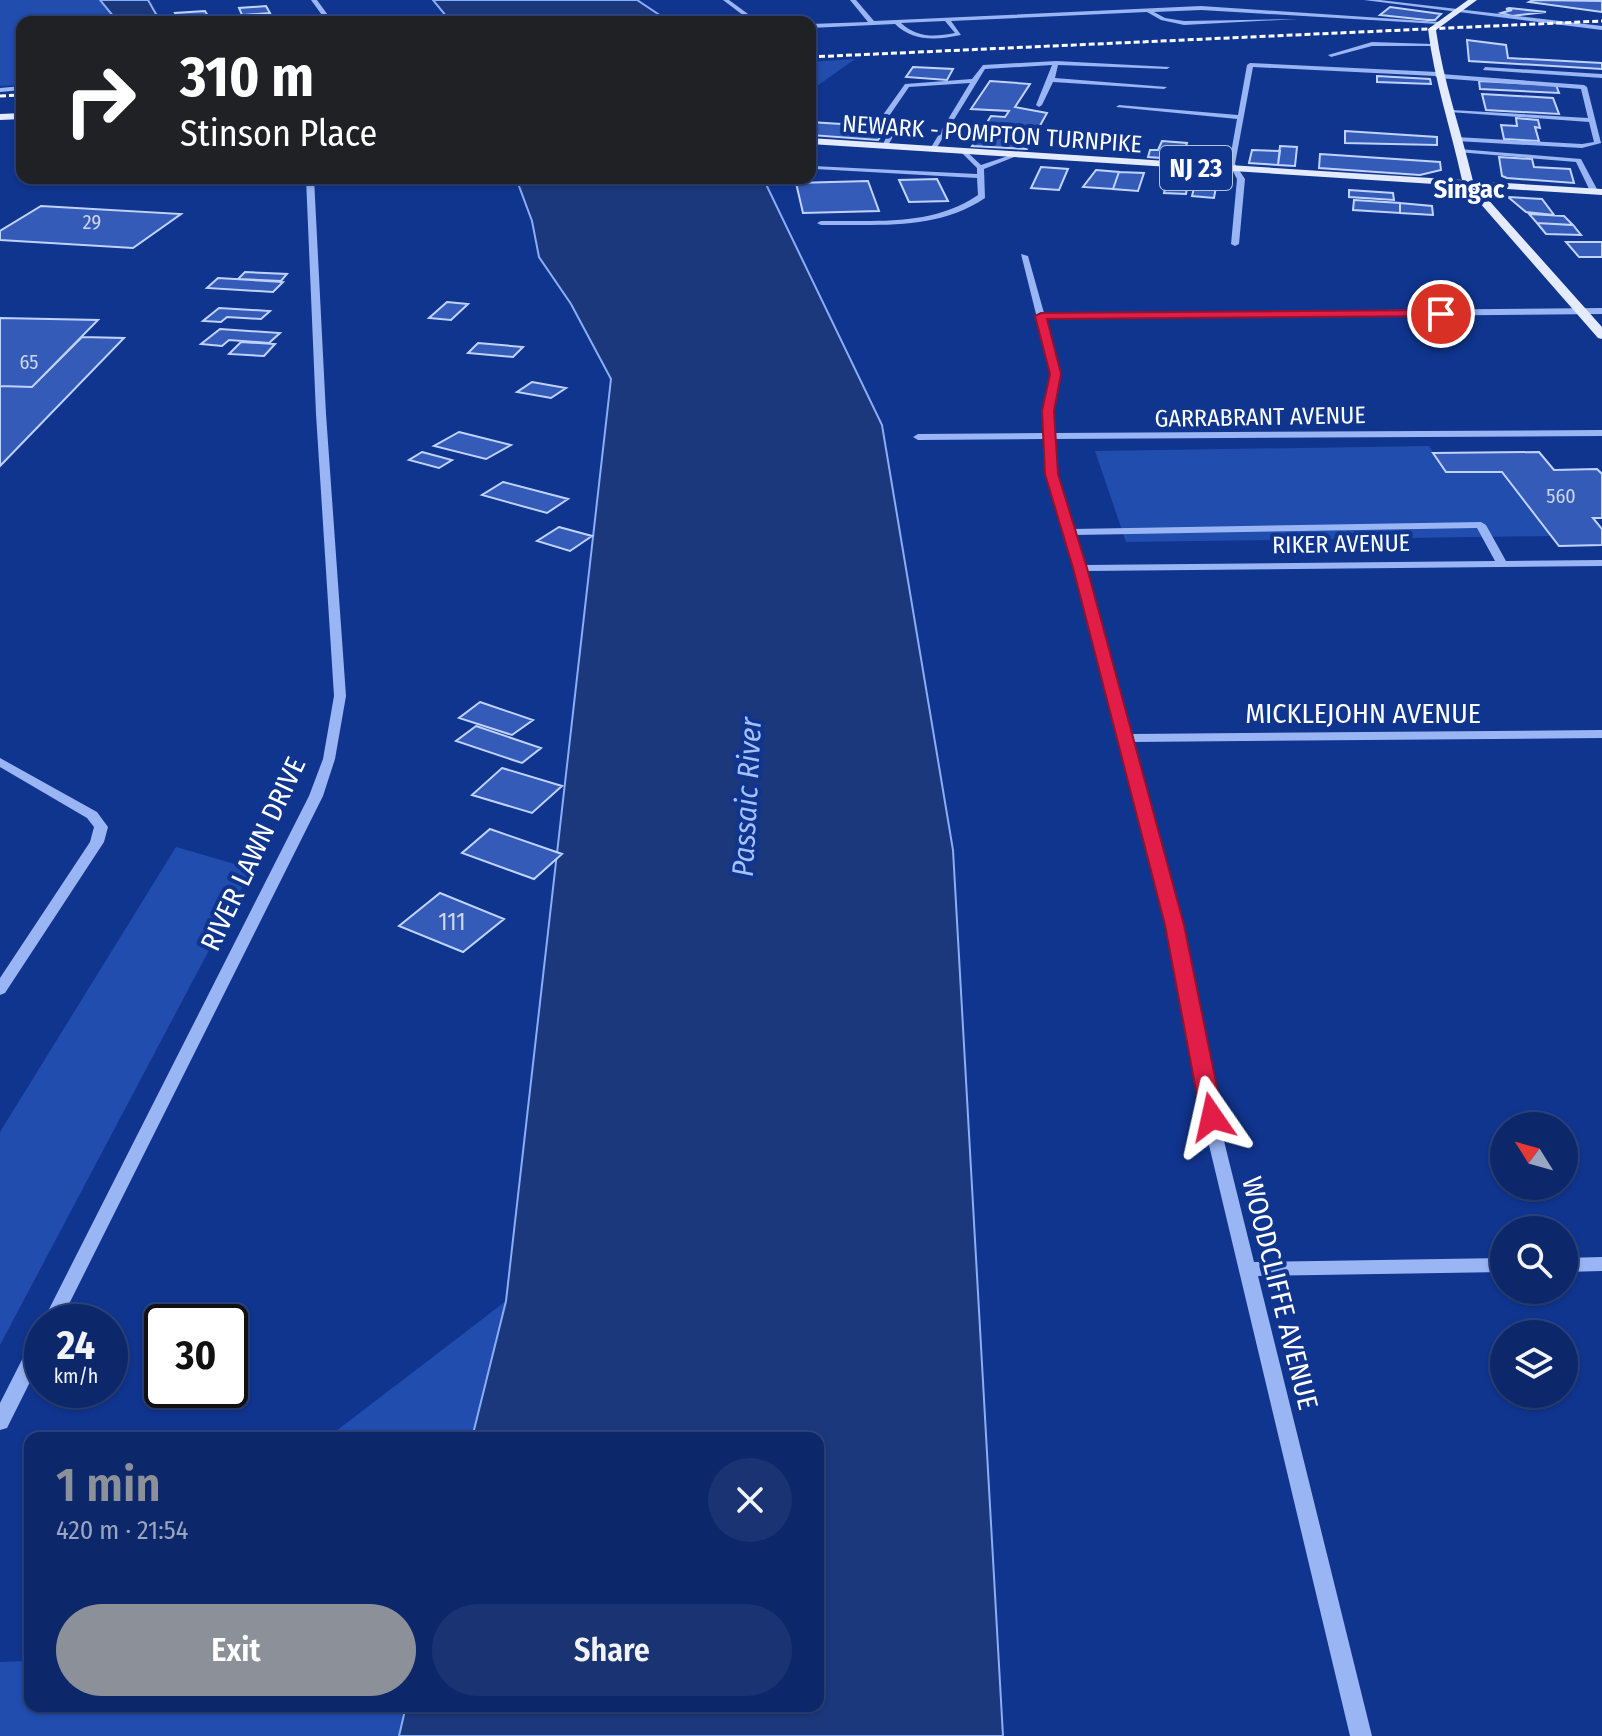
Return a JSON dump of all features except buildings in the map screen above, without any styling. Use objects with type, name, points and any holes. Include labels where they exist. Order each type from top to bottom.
[{"type":"main road","points":[[1473,0],[1432,29],[1438,72],[1452,112],[1468,183],[1602,335]]},
{"type":"main road","name":"NEWARK - POMPTON TURNPIKE","points":[[816,141],[1598,192]]},
{"type":"street","points":[[726,0],[748,16]]},
{"type":"street","points":[[853,0],[872,23]]},
{"type":"street","points":[[1367,0],[1602,28]]},
{"type":"street","points":[[816,26],[1201,8],[1438,22]]},
{"type":"street","points":[[1147,10],[1163,19],[1184,23],[1293,20],[1305,13]]},
{"type":"street","points":[[896,22],[906,34],[917,37],[959,34],[947,20]]},
{"type":"street","points":[[1331,55],[1372,44],[1433,46]]},
{"type":"street","points":[[1039,105],[1056,63]]},
{"type":"street","points":[[933,149],[983,67],[1056,63],[1167,67]]},
{"type":"street","points":[[1235,244],[1241,179],[1232,164],[1247,68],[1256,64],[1438,72],[1584,87],[1602,153]]},
{"type":"street","points":[[1438,72],[1452,67]]},
{"type":"street","points":[[1482,69],[1602,76]]},
{"type":"street","points":[[1051,80],[1164,87]]},
{"type":"street","points":[[885,146],[895,128],[883,119],[912,83],[975,81]]},
{"type":"street","points":[[1584,91],[1593,91]]},
{"type":"street","points":[[1119,107],[1240,117]]},
{"type":"street","points":[[1452,112],[1591,116],[1602,112]]},
{"type":"street","points":[[1456,139],[1582,146],[1598,143]]},
{"type":"street","points":[[1459,151],[1579,160],[1598,192]]},
{"type":"street","points":[[821,223],[920,220],[964,211],[982,196],[980,172],[964,152]]},
{"type":"street","points":[[816,167],[980,172],[1016,155]]},
{"type":"street","name":"RIVER LAWN DRIVE","points":[[60,1304],[316,796],[329,759],[340,696],[321,414],[310,184]]},
{"type":"street","name":"WOODCLIFFE AVENUE","points":[[1024,256],[1056,374],[1048,411],[1051,474],[1080,568],[1175,925],[1217,1145],[1361,1736]]},
{"type":"street","points":[[1041,316],[1602,311]]},
{"type":"street","name":"GARRABRANT AVENUE","points":[[918,437],[1602,433]]},
{"type":"street","points":[[1069,532],[1481,525],[1502,564]]},
{"type":"street","name":"RIKER AVENUE","points":[[1080,568],[1602,563]]},
{"type":"street","name":"MICKLEJOHN AVENUE","points":[[1125,738],[1602,734]]},
{"type":"street","points":[[0,762],[92,815],[101,827],[97,842],[0,990]]},
{"type":"street","points":[[1578,1265],[1602,1264]]},
{"type":"street","points":[[1247,1269],[1490,1265]]},
{"type":"street","points":[[0,1422],[24,1375]]},
{"type":"shaded area","points":[[0,0],[100,0],[113,16],[16,16],[16,85],[0,86]]},
{"type":"shaded area","points":[[855,59],[816,87],[816,62]]},
{"type":"shaded area","points":[[1429,446],[1446,472],[1502,472],[1552,536],[1126,542],[1095,451]]},
{"type":"shaded area","points":[[176,847],[252,869],[0,1345],[0,1132]]},
{"type":"shaded area","points":[[506,1301],[473,1432],[335,1432]]},
{"type":"shaded area","points":[[24,1661],[24,1712],[405,1712],[399,1736],[0,1736],[0,1662]]},
{"type":"water","points":[[100,0],[148,0],[158,16],[113,16]]},
{"type":"water","points":[[433,0],[637,0],[661,16],[446,16]]},
{"type":"water","name":"Passaic River","points":[[518,184],[766,184],[882,425],[953,850],[1003,1736],[399,1736],[405,1712],[824,1712],[824,1432],[473,1432],[506,1301],[611,379],[571,304],[539,257],[532,221]]},
{"type":"railway","points":[[816,57],[1602,21]]},
{"type":"railway","points":[[0,96],[16,95]]},
{"type":"district","name":"Singac","points":[[1469,189]]},
{"type":"route","points":[[1212,1117],[1175,925],[1080,568],[1051,474],[1048,411],[1056,374],[1041,316],[1441,314]]}]
